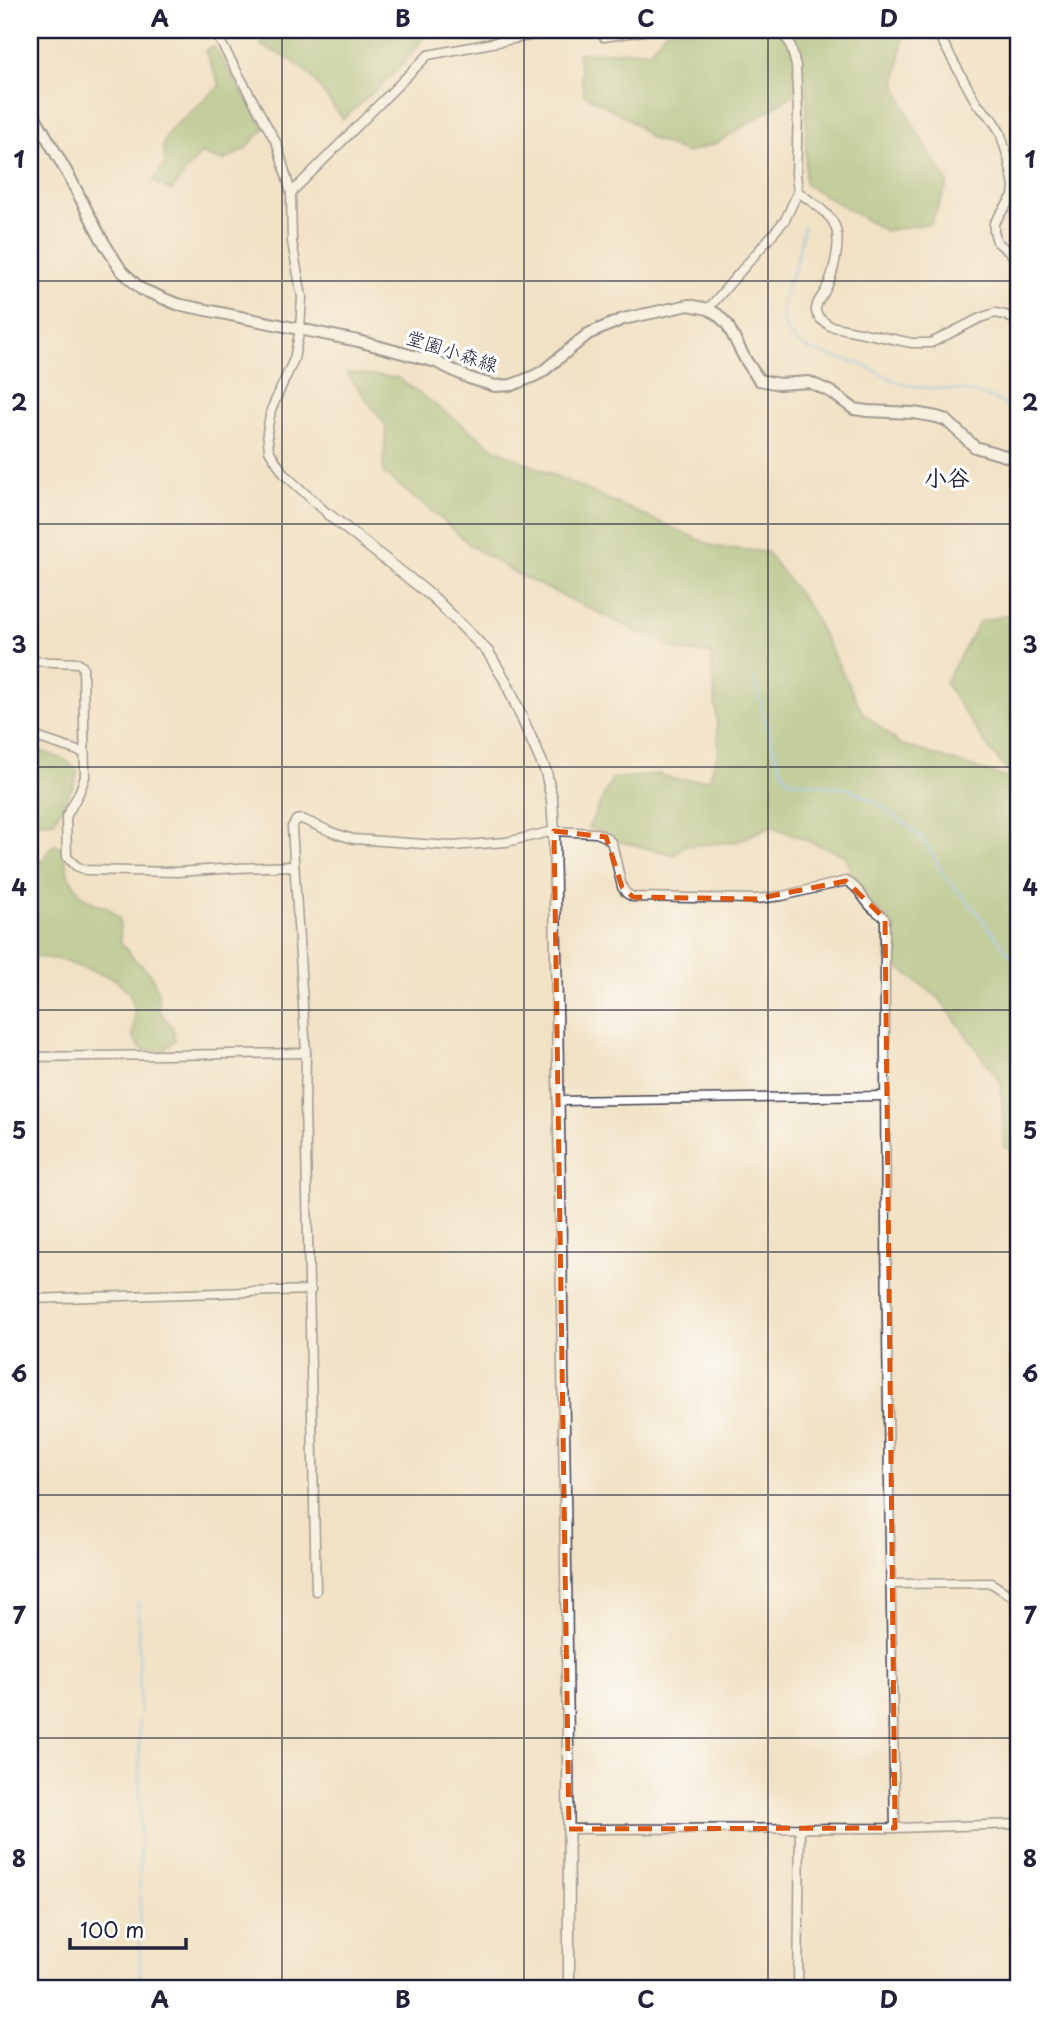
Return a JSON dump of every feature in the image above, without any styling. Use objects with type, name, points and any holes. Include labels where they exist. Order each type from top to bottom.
[{"type":"main road","name":"堂園小森線","points":[[30,108],[100,238],[121,270],[141,289],[177,304],[358,341],[436,362],[495,386],[512,385],[542,372],[588,334],[623,319],[689,305],[708,309]]},
{"type":"main road","points":[[708,309],[727,324],[759,380],[779,384],[809,382],[831,392],[854,409],[937,417],[946,420],[975,447],[1019,460]]},
{"type":"street","points":[[214,30],[277,144],[290,193],[292,242],[302,297],[300,329],[293,359],[271,410],[267,432],[269,450],[284,474],[328,514],[434,598],[488,652],[506,682],[546,772],[552,799],[567,1574],[569,1989]]},
{"type":"street","points":[[290,193],[428,55],[561,30]]},
{"type":"street","points":[[601,30],[604,37],[649,30]]},
{"type":"street","points":[[708,309],[785,220],[798,192],[796,66],[790,43],[778,30]]},
{"type":"street","points":[[936,30],[976,104],[992,119],[1000,132],[1017,184],[1013,196],[994,223],[994,231],[997,242],[1019,260]]},
{"type":"street","points":[[798,192],[816,205],[835,226],[834,272],[816,306],[816,314],[830,326],[912,343],[931,343],[995,313],[1019,322]]},
{"type":"street","points":[[30,661],[78,663],[83,667],[85,777],[66,817],[67,857],[76,866],[86,870],[177,872],[294,866]]},
{"type":"street","points":[[30,735],[84,753]]},
{"type":"street","points":[[316,1591],[306,1053],[292,827],[296,820],[302,819],[353,839],[452,846],[506,842],[554,831],[596,833],[612,843],[622,887],[633,897],[757,899],[846,881],[853,884],[885,919],[884,1096],[895,1828]]},
{"type":"street","points":[[30,1057],[306,1053]]},
{"type":"street","points":[[558,1101],[884,1096]]},
{"type":"street","points":[[30,1299],[311,1290]]},
{"type":"street","points":[[890,1584],[991,1583],[1018,1599]]},
{"type":"street","points":[[569,1829],[895,1828],[1019,1824]]},
{"type":"street","points":[[798,1989],[800,1829]]},
{"type":"highlighted area","points":[[554,831],[606,837],[622,887],[633,897],[756,899],[846,881],[885,919],[895,1828],[569,1829]]},
{"type":"green space","points":[[263,30],[427,30],[402,65],[343,119],[310,75],[290,59],[261,46]]},
{"type":"green space","points":[[666,30],[904,30],[896,84],[911,122],[948,183],[931,223],[885,231],[805,184],[807,86],[717,143],[687,153],[650,138],[629,119],[584,94],[578,53],[651,50]]},
{"type":"green space","points":[[213,46],[265,128],[244,150],[223,161],[201,153],[171,191],[154,181],[165,164],[163,145],[170,130],[220,86],[205,50]]},
{"type":"green space","points":[[347,373],[398,378],[497,450],[715,547],[767,552],[810,609],[863,713],[900,744],[1016,781],[984,742],[945,683],[979,622],[1016,613],[1019,625],[1019,1151],[1004,1147],[1001,1082],[939,998],[887,959],[889,918],[875,908],[855,882],[844,855],[771,826],[736,842],[683,846],[675,855],[613,840],[600,831],[588,828],[612,779],[658,774],[677,780],[709,779],[719,749],[711,653],[679,651],[517,574],[471,546],[443,520],[383,473],[386,426]]},
{"type":"green space","points":[[30,747],[66,760],[78,772],[53,823],[30,822]]},
{"type":"green space","points":[[54,845],[63,848],[69,877],[83,897],[107,907],[119,918],[121,943],[151,974],[158,992],[159,1011],[173,1028],[175,1040],[163,1051],[141,1049],[133,1037],[135,1011],[129,992],[115,979],[57,959],[30,957],[30,862],[43,861]]},
{"type":"waterway","points":[[804,227],[796,264],[782,304],[784,324],[798,343],[820,354],[857,363],[904,384],[981,394],[1019,411]]},
{"type":"waterway","points":[[754,679],[773,746],[788,780],[849,789],[872,800],[900,820],[921,837],[942,873],[1019,966]]},
{"type":"waterway","points":[[138,1602],[140,1713]]},
{"type":"waterway","points":[[139,1720],[140,1837]]},
{"type":"waterway","points":[[140,1845],[140,1989]]},
{"type":"district","name":"小谷","points":[[947,478]]}]
